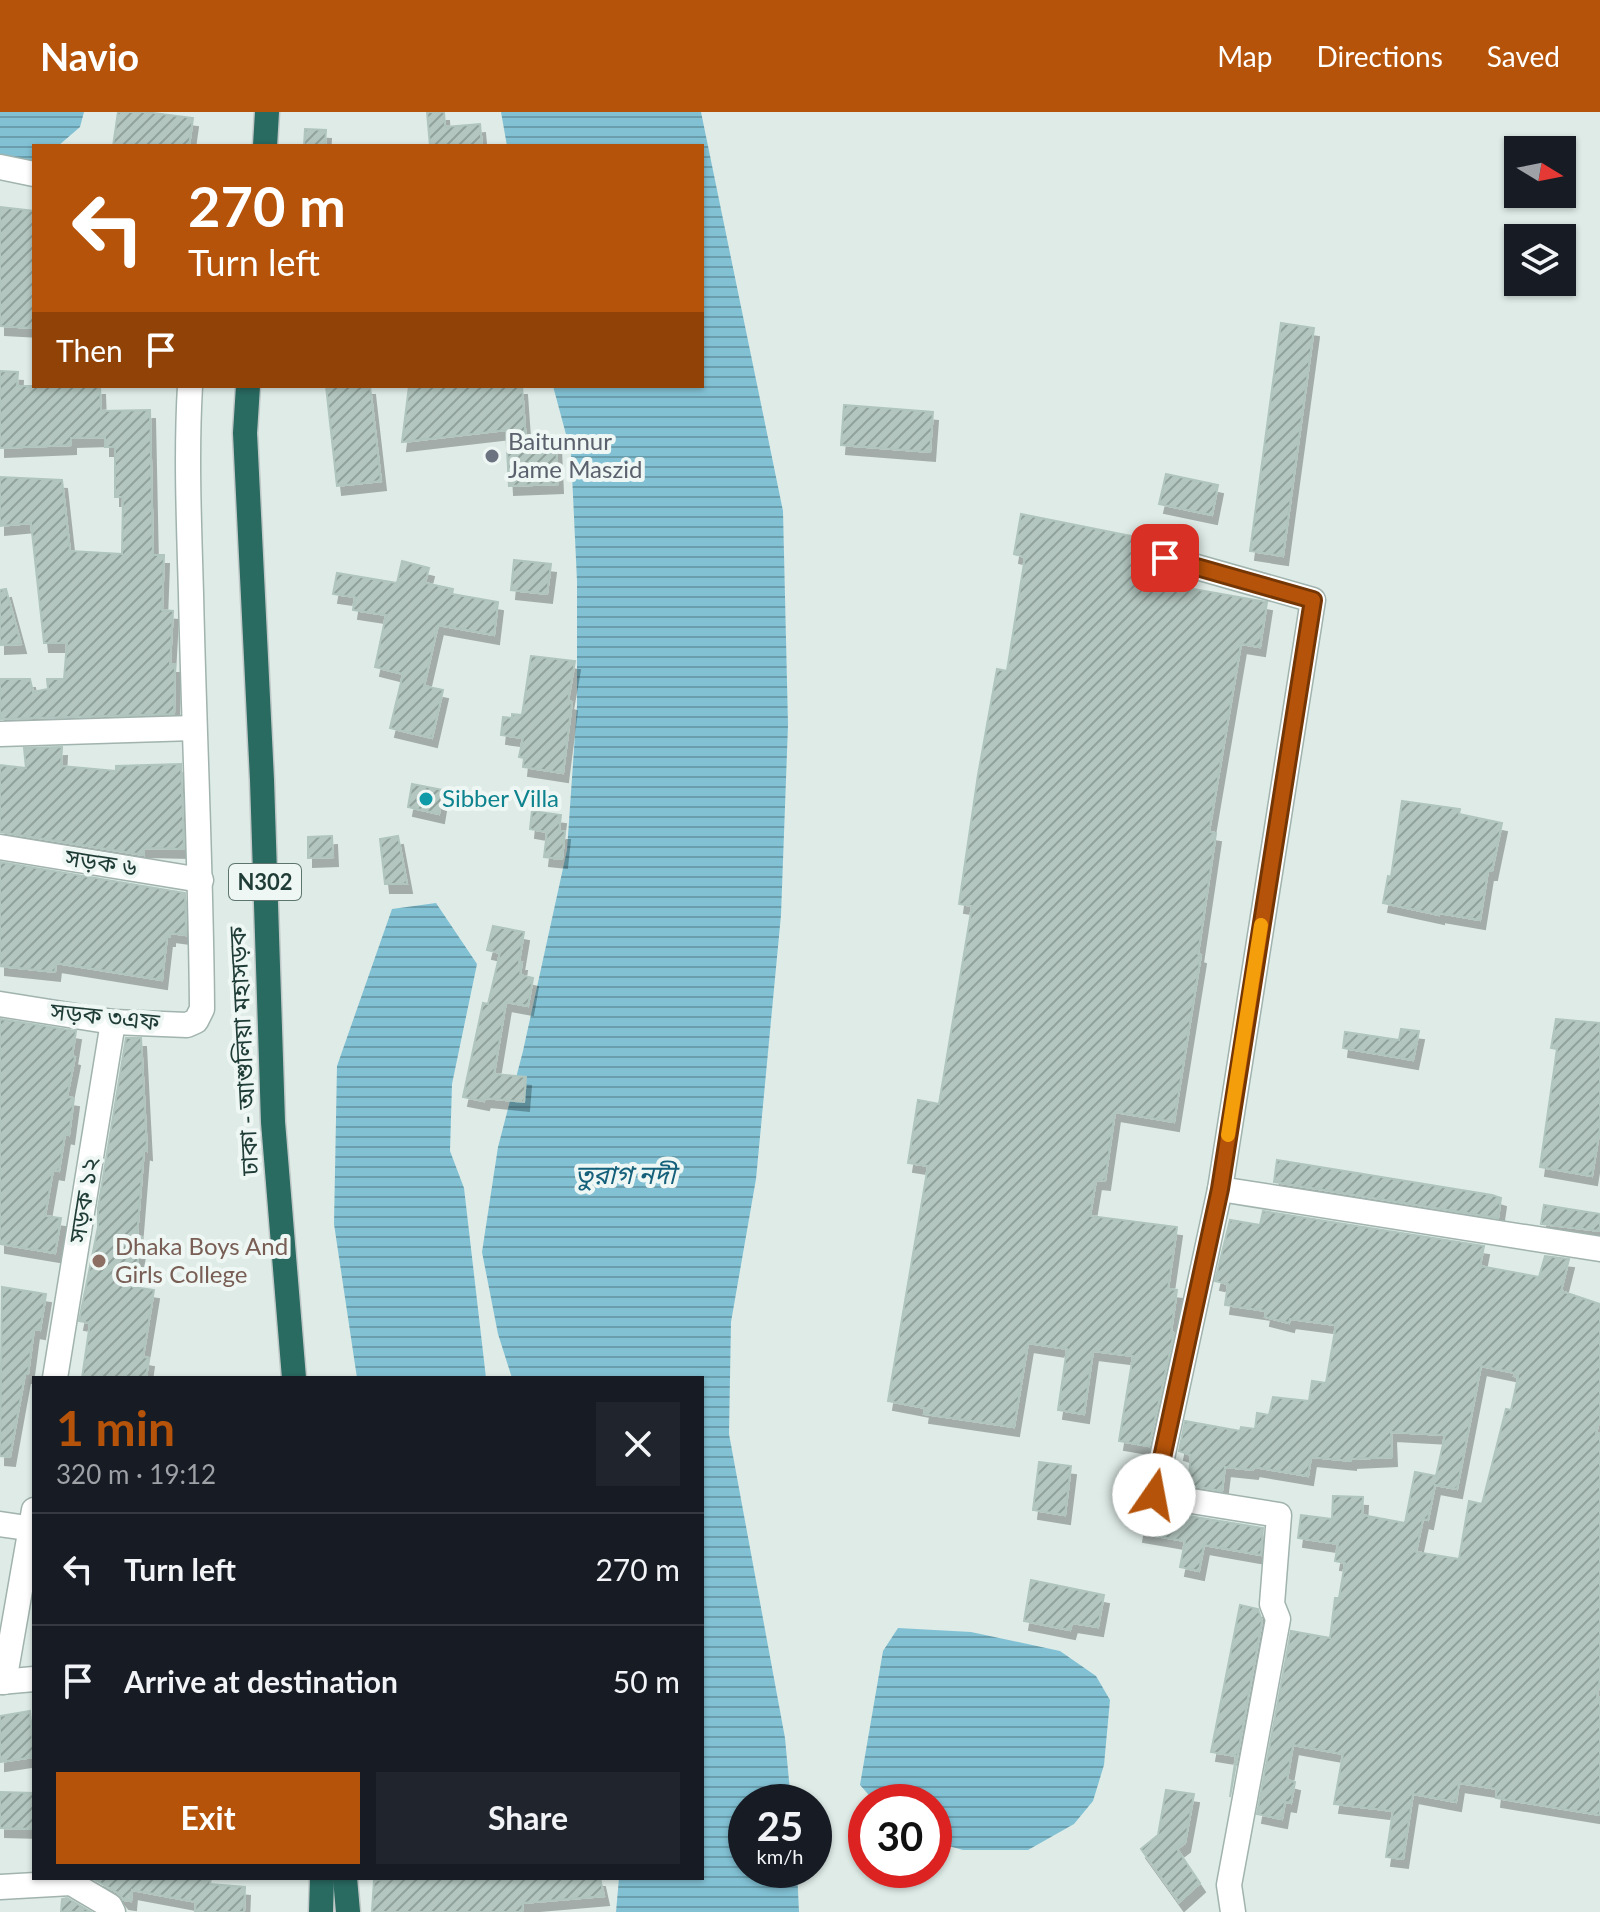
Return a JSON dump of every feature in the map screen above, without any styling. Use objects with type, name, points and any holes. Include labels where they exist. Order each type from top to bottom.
[{"type":"highway","points":[[265,144],[267,112]]},
{"type":"highway","name":"ঢাকা - আশুলিয়া মহাসড়ক","points":[[248,388],[245,433],[261,764],[273,1122],[294,1376]]},
{"type":"highway","points":[[321,1912],[322,1880]]},
{"type":"highway","points":[[345,1880],[348,1912]]},
{"type":"street","points":[[0,167],[32,174]]},
{"type":"street","points":[[190,388],[187,437],[201,880]]},
{"type":"street","points":[[1165,558],[1313,600],[1220,1189],[1154,1495],[1279,1515],[1272,1604],[1278,1619],[1229,1885],[1233,1912]]},
{"type":"street","points":[[0,734],[194,728]]},
{"type":"street","name":"সড়ক ৬","points":[[0,847],[201,880]]},
{"type":"street","name":"সড়ক ৩এফ","points":[[0,1004],[113,1022],[187,1025],[196,1021],[202,1009],[201,880]]},
{"type":"street","name":"সড়ক ১২","points":[[55,1376],[113,1022]]},
{"type":"street","points":[[1220,1189],[1600,1249]]},
{"type":"street","points":[[0,1524],[32,1523]]},
{"type":"street","points":[[32,1528],[2,1682],[32,1679]]},
{"type":"street","points":[[0,1887],[71,1883],[110,1906],[113,1912]]},
{"type":"water","points":[[0,112],[84,112],[80,127],[60,144],[32,144],[32,161],[12,166],[0,162]]},
{"type":"water","name":"তুরাগ নদী","points":[[501,112],[701,112],[783,511],[788,725],[781,915],[756,1179],[731,1322],[729,1434],[785,1738],[789,1784],[728,1784],[728,1888],[798,1888],[799,1912],[616,1912],[619,1880],[704,1880],[704,1376],[511,1376],[498,1334],[482,1252],[498,1147],[523,1051],[567,850],[577,706],[577,581],[571,453],[554,388],[704,388],[704,144],[507,144]]},
{"type":"water","points":[[436,903],[477,964],[452,1084],[450,1151],[464,1188],[486,1376],[357,1376],[334,1224],[337,1066],[392,909]]},
{"type":"water","points":[[898,1628],[971,1632],[1060,1651],[1096,1676],[1110,1700],[1104,1765],[1093,1801],[1074,1824],[1028,1850],[963,1850],[952,1847],[952,1784],[860,1784],[883,1651]]},
{"type":"building","points":[[118,112],[193,118],[189,144],[113,144]]},
{"type":"building","points":[[427,112],[444,112],[445,127],[480,124],[482,144],[430,144]]},
{"type":"building","points":[[305,129],[326,130],[325,144],[304,144]]},
{"type":"building","points":[[0,207],[32,211],[32,328],[0,326]]},
{"type":"building","points":[[1281,323],[1314,328],[1283,556],[1250,551]]},
{"type":"building","points":[[0,371],[18,372],[17,386],[100,388],[101,411],[150,410],[153,555],[164,555],[162,610],[173,611],[170,664],[175,664],[174,714],[0,719],[0,679],[30,679],[33,692],[48,689],[47,679],[64,679],[67,643],[44,643],[31,523],[0,526],[0,477],[62,480],[70,551],[122,554],[123,497],[115,497],[115,447],[105,447],[105,437],[71,438],[71,445],[0,448]]},
{"type":"building","points":[[326,388],[370,388],[381,481],[337,486]]},
{"type":"building","points":[[409,388],[522,388],[526,442],[556,441],[558,484],[509,486],[506,430],[402,442]]},
{"type":"building","points":[[844,405],[933,412],[930,452],[841,445]]},
{"type":"building","points":[[1166,474],[1218,485],[1212,515],[1159,504]]},
{"type":"building","points":[[1021,514],[1156,541],[1150,555],[1152,564],[1148,581],[1267,602],[1260,647],[1241,644],[1209,832],[1216,833],[1198,954],[1201,955],[1174,1122],[1115,1112],[1105,1181],[1096,1180],[1090,1216],[1177,1227],[1168,1289],[1177,1290],[1171,1332],[1174,1333],[1149,1446],[1119,1441],[1133,1356],[1093,1351],[1084,1414],[1058,1410],[1067,1349],[1028,1343],[1014,1427],[924,1414],[925,1408],[888,1401],[928,1166],[908,1163],[918,1100],[939,1104],[972,906],[959,904],[978,775],[997,669],[1007,671],[1025,557],[1014,554]]},
{"type":"building","points":[[514,560],[551,564],[547,594],[511,590]]},
{"type":"building","points":[[402,561],[429,568],[425,583],[453,589],[452,594],[498,602],[494,635],[438,625],[424,686],[443,690],[432,738],[390,728],[403,674],[375,667],[386,615],[353,610],[355,597],[333,594],[337,573],[397,583]]},
{"type":"building","points":[[6,589],[21,644],[0,645],[0,590]]},
{"type":"building","points":[[531,656],[575,661],[568,701],[572,702],[563,773],[523,767],[524,758],[519,757],[523,738],[501,735],[503,717],[522,715]]},
{"type":"building","points":[[62,747],[61,766],[116,771],[116,766],[181,764],[184,849],[144,848],[144,855],[0,832],[0,765],[26,768],[24,748]]},
{"type":"building","name":"Sibber Villa","points":[[412,784],[443,790],[439,814],[408,807]]},
{"type":"building","points":[[1402,801],[1460,809],[1459,814],[1502,823],[1492,871],[1488,871],[1480,920],[1383,903],[1388,876],[1391,877]]},
{"type":"building","points":[[532,811],[561,815],[559,831],[565,831],[562,859],[544,857],[547,832],[530,829]]},
{"type":"building","points":[[332,836],[333,857],[308,858],[308,837]]},
{"type":"building","points":[[398,836],[407,884],[385,884],[380,839]]},
{"type":"building","points":[[0,862],[185,893],[186,935],[170,933],[167,937],[162,980],[56,963],[55,972],[0,966]]},
{"type":"building","points":[[493,926],[524,932],[520,975],[533,978],[528,1006],[506,1002],[494,1074],[526,1077],[524,1102],[463,1097],[483,1003],[488,1004],[500,953],[487,950]]},
{"type":"building","points":[[0,1019],[76,1031],[72,1056],[75,1057],[67,1097],[74,1098],[69,1135],[65,1134],[59,1171],[53,1170],[45,1216],[61,1218],[55,1253],[0,1244]]},
{"type":"building","points":[[1556,1019],[1600,1023],[1600,1128],[1592,1176],[1540,1167],[1557,1049],[1551,1048]]},
{"type":"building","points":[[1401,1029],[1419,1031],[1413,1060],[1343,1048],[1345,1032],[1399,1040]]},
{"type":"building","points":[[126,1038],[141,1038],[147,1151],[144,1150],[137,1236],[142,1237],[133,1287],[154,1290],[143,1357],[149,1358],[146,1376],[82,1376],[90,1323],[79,1321],[98,1227],[98,1208]]},
{"type":"building","points":[[1277,1160],[1492,1195],[1501,1198],[1498,1218],[1274,1182]]},
{"type":"building","points":[[1544,1205],[1600,1214],[1600,1231],[1541,1224]]},
{"type":"building","points":[[1263,1211],[1484,1246],[1480,1266],[1539,1277],[1545,1256],[1569,1259],[1561,1291],[1600,1304],[1600,1418],[1596,1433],[1600,1434],[1600,1678],[1597,1697],[1600,1698],[1600,1815],[1496,1798],[1497,1789],[1459,1783],[1456,1802],[1413,1794],[1403,1859],[1386,1857],[1393,1811],[1334,1804],[1343,1754],[1293,1745],[1287,1780],[1295,1782],[1291,1803],[1285,1802],[1282,1819],[1257,1814],[1291,1631],[1330,1638],[1335,1598],[1339,1598],[1345,1563],[1335,1561],[1338,1544],[1298,1538],[1301,1515],[1332,1519],[1333,1496],[1363,1497],[1362,1515],[1405,1523],[1415,1472],[1436,1476],[1445,1435],[1391,1432],[1392,1457],[1351,1461],[1311,1457],[1308,1476],[1254,1467],[1253,1470],[1225,1467],[1222,1491],[1188,1485],[1191,1455],[1179,1451],[1185,1421],[1240,1431],[1241,1427],[1255,1429],[1257,1413],[1269,1415],[1273,1397],[1309,1401],[1312,1381],[1326,1383],[1336,1325],[1290,1319],[1289,1323],[1265,1317],[1266,1311],[1225,1305],[1228,1284],[1215,1281],[1230,1220],[1260,1225]],"holes":[[[1481,1366],[1515,1373],[1514,1376],[1518,1377],[1511,1410],[1506,1409],[1482,1504],[1469,1501],[1459,1559],[1416,1552],[1423,1519],[1428,1520],[1435,1485],[1457,1489]]]},
{"type":"building","points":[[2,1287],[46,1294],[40,1330],[34,1329],[10,1457],[0,1456]]},
{"type":"building","points":[[1039,1462],[1071,1466],[1065,1515],[1033,1510]]},
{"type":"building","points":[[1143,1505],[1152,1510],[1263,1528],[1261,1555],[1204,1545],[1199,1571],[1180,1567],[1185,1541],[1138,1533]]},
{"type":"building","points":[[1031,1580],[1104,1595],[1098,1627],[1072,1623],[1070,1630],[1024,1621]]},
{"type":"building","points":[[1240,1605],[1258,1609],[1262,1621],[1230,1797],[1236,1756],[1211,1752]]},
{"type":"building","points":[[30,1711],[32,1757],[0,1762],[0,1716]]},
{"type":"building","points":[[1166,1790],[1194,1794],[1185,1843],[1177,1849],[1200,1883],[1179,1902],[1141,1849],[1158,1835]]},
{"type":"building","points":[[0,1792],[32,1793],[32,1829],[0,1828]]},
{"type":"building","points":[[95,1880],[211,1880],[210,1884],[245,1887],[244,1912],[195,1912],[196,1902],[132,1890],[131,1901],[124,1900]]},
{"type":"building","points":[[374,1880],[600,1880],[604,1896],[523,1903],[522,1912],[372,1912]]},
{"type":"building","points":[[67,1898],[91,1912],[61,1912],[62,1899]]},
{"type":"slow traffic","points":[[1228,1135],[1261,925]]},
{"type":"place","name":"Baitunnur Jame Maszid","points":[[492,456]]},
{"type":"place","name":"Sibber Villa","points":[[426,799]]},
{"type":"place","name":"Dhaka Boys And Girls College","points":[[99,1261]]},
{"type":"route","points":[[1154,1495],[1220,1189],[1313,600],[1165,558]]}]
